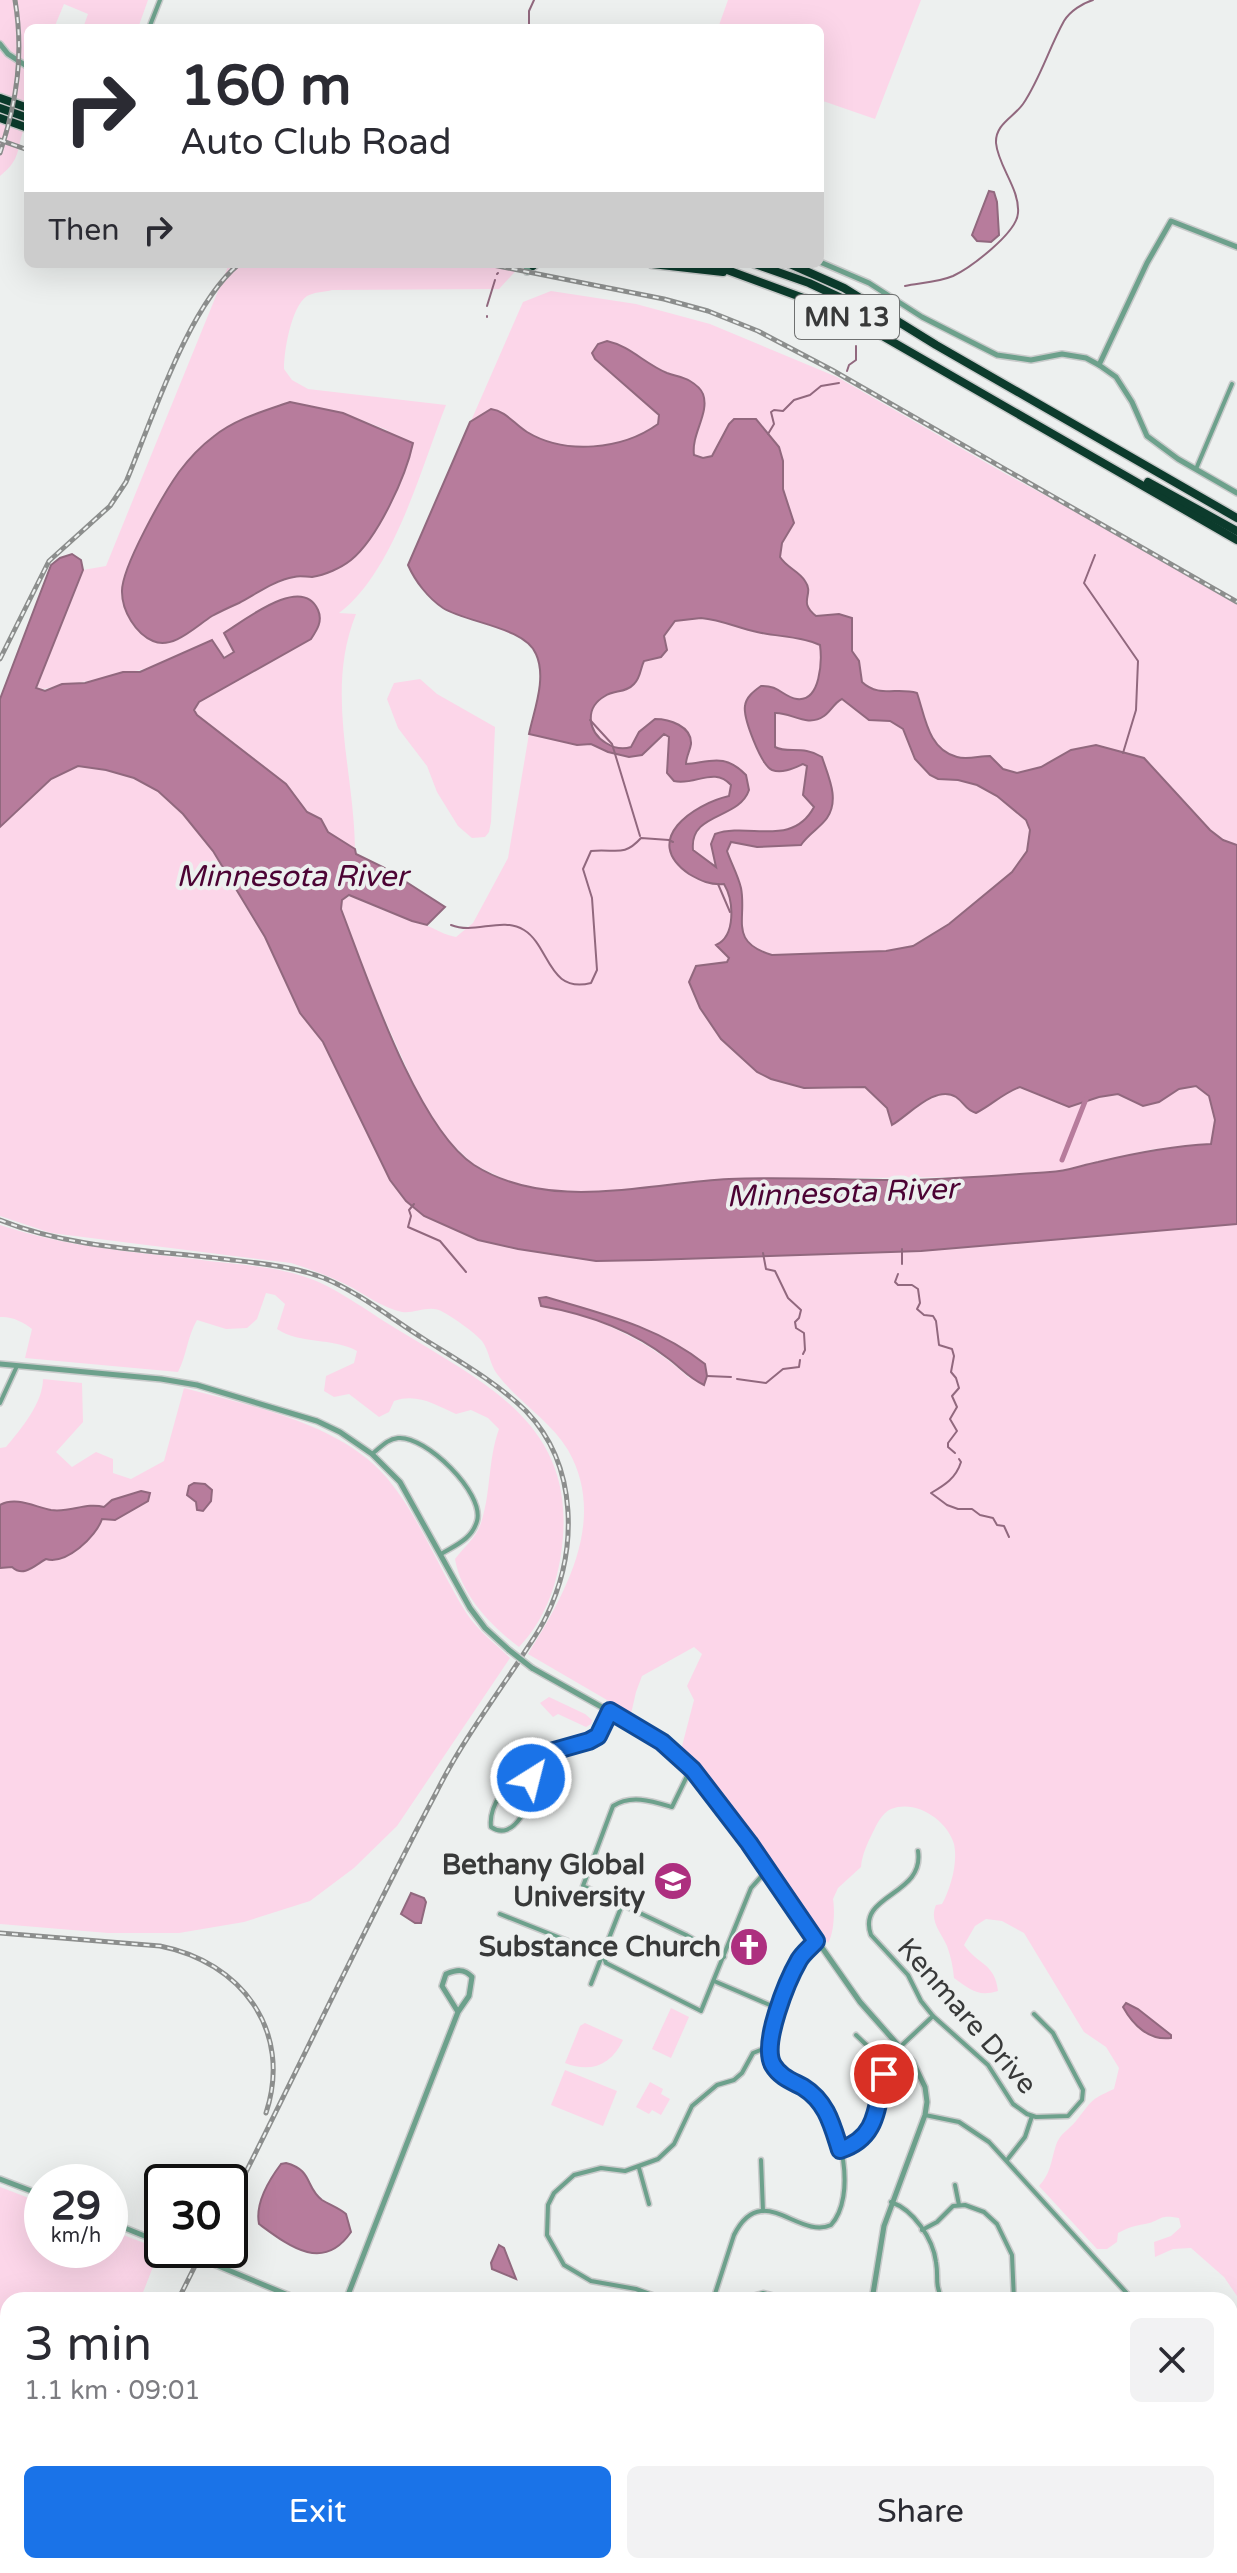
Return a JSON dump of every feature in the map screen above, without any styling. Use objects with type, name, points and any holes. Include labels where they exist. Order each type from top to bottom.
[{"type":"highway","points":[[0,98],[24,107]]},
{"type":"highway","points":[[0,108],[24,117]]},
{"type":"highway","points":[[0,118],[24,127]]},
{"type":"highway","points":[[687,268],[740,274]]},
{"type":"highway","name":"MN 13","points":[[723,268],[825,306],[872,330],[1129,477],[1144,480],[1237,531]]},
{"type":"highway","name":"MN 13","points":[[766,268],[809,283],[898,324],[1136,460],[1237,512]]},
{"type":"highway","points":[[799,268],[844,288],[936,345]]},
{"type":"highway","points":[[1136,460],[1237,518]]},
{"type":"highway","points":[[1129,477],[1237,540]]},
{"type":"street","points":[[151,24],[160,0]]},
{"type":"street","points":[[0,44],[8,54],[24,64]]},
{"type":"street","points":[[1099,365],[1147,263],[1171,221],[1237,247]]},
{"type":"street","points":[[824,264],[869,283],[922,317],[997,355],[1031,360],[1062,354],[1086,358],[1099,365],[1116,377],[1132,402],[1147,436],[1237,493]]},
{"type":"street","points":[[1196,469],[1232,384]]},
{"type":"street","points":[[0,1364],[197,1385],[317,1421],[357,1442],[400,1482],[470,1608],[485,1628],[532,1668],[662,1742],[691,1768],[868,2012],[913,2062],[921,2077],[927,2097],[925,2115],[891,2202],[878,2253],[873,2292]]},
{"type":"street","points":[[0,1403],[17,1366]]},
{"type":"street","points":[[372,1454],[387,1441],[406,1438],[438,1458],[471,1492],[478,1511],[473,1530],[462,1542],[441,1554]]},
{"type":"street","points":[[526,1764],[532,1782],[531,1796],[525,1810],[511,1828],[504,1832],[497,1831],[491,1827],[493,1808],[506,1786],[526,1764],[550,1752],[598,1736],[610,1711]]},
{"type":"street","points":[[691,1768],[672,1807],[649,1800],[629,1799],[613,1806],[583,1886],[686,1935],[724,1957]]},
{"type":"street","name":"Kenmare Drive","points":[[918,1851],[919,1865],[913,1878],[874,1909],[866,1921],[871,1935],[908,1975],[921,2001],[933,2016],[982,2057],[1013,2104],[1032,2116],[1068,2116],[1079,2105],[1083,2095],[1081,2085],[1060,2044],[1045,2023],[1034,2014]]},
{"type":"street","points":[[500,1914],[603,1955],[606,1963],[701,2011],[751,1888],[767,1870]]},
{"type":"street","points":[[591,1984],[622,1905]]},
{"type":"street","points":[[715,2292],[738,2227],[750,2215],[763,2211],[775,2212],[819,2229],[831,2225],[838,2214],[846,2186],[845,2168],[827,2111],[811,2093],[780,2074],[771,2060],[768,2047],[779,2009],[800,1958],[816,1941]]},
{"type":"street","points":[[349,2292],[458,2012],[469,1996],[473,1984],[467,1972],[457,1970],[446,1974],[442,1986],[458,2012]]},
{"type":"street","points":[[714,1981],[779,2009]]},
{"type":"street","points":[[899,2047],[933,2016]]},
{"type":"street","points":[[840,2150],[858,2143],[869,2131],[884,2074],[880,2058],[856,2035]]},
{"type":"street","points":[[644,2292],[591,2281],[575,2274],[557,2256],[547,2235],[548,2205],[563,2183],[588,2169],[625,2171],[658,2159],[674,2144],[692,2106],[717,2085],[734,2080],[742,2073],[753,2053],[768,2047]]},
{"type":"street","points":[[925,2115],[969,2126],[1007,2160],[1126,2292]]},
{"type":"street","points":[[1007,2160],[1025,2137],[1032,2116]]},
{"type":"street","points":[[761,2160],[763,2211]]},
{"type":"street","points":[[639,2168],[649,2204]]},
{"type":"street","points":[[0,2179],[24,2188]]},
{"type":"street","points":[[955,2185],[959,2205]]},
{"type":"street","points":[[891,2202],[908,2210],[922,2230],[936,2260],[935,2281],[939,2292]]},
{"type":"street","points":[[922,2230],[937,2222],[948,2209],[959,2205],[984,2212],[1002,2231],[1014,2264],[1012,2292]]},
{"type":"street","points":[[223,2268],[281,2292]]},
{"type":"shaded area","points":[[0,0],[148,0],[139,24],[84,24],[88,14],[64,4],[56,24],[24,24],[24,130],[13,162],[0,176]]},
{"type":"shaded area","points":[[728,0],[921,0],[875,119],[824,101],[824,24],[719,24]]},
{"type":"shaded area","points":[[227,268],[518,268],[499,289],[332,290],[313,294],[301,302],[290,330],[284,369],[292,380],[308,389],[446,405],[416,488],[390,546],[358,595],[339,613],[356,614],[347,643],[342,701],[355,849],[328,832],[321,819],[307,812],[286,784],[193,710],[198,702],[311,639],[225,633],[235,652],[226,656],[36,688],[83,570],[106,566]],"holes":[[[290,402],[343,413],[387,430],[364,545],[352,559],[333,571],[314,577],[295,576],[275,584],[211,617],[174,641],[156,643],[133,559],[157,508],[249,416]]]},
{"type":"shaded area","points":[[551,291],[636,304],[710,324],[837,377],[1004,473],[1237,599],[1237,1144],[1154,1149],[1053,1172],[970,1177],[730,1179],[610,1191],[552,1191],[510,1182],[473,1164],[449,1141],[426,1111],[377,1002],[341,910],[342,900],[351,896],[456,937],[473,923],[508,858],[529,734],[577,745],[591,744],[625,755],[626,749],[608,744],[596,736],[591,727],[591,716],[602,697],[635,682],[444,608],[416,580],[408,565],[523,302]]},
{"type":"shaded area","points":[[420,679],[437,694],[495,727],[491,822],[485,837],[472,838],[458,826],[437,792],[427,766],[398,728],[387,699],[394,683]]},
{"type":"shaded area","points":[[78,766],[127,776],[154,789],[173,803],[227,871],[281,970],[299,926],[364,1125],[390,1180],[406,1201],[424,1216],[478,1240],[596,1261],[651,1260],[921,1251],[1237,1224],[1237,2292],[1191,2248],[1173,2249],[1155,2257],[1154,2242],[1171,2236],[1181,2227],[1179,2218],[1163,2217],[1129,2228],[1118,2233],[1117,2242],[1107,2249],[1097,2249],[1039,2186],[1048,2172],[1060,2137],[1092,2102],[1114,2089],[1119,2068],[1106,2047],[1084,2032],[1024,1933],[1002,1921],[986,1919],[975,1926],[964,1945],[990,1969],[998,1991],[975,1991],[954,1978],[952,1962],[934,1911],[936,1905],[942,1904],[951,1883],[955,1851],[950,1835],[938,1820],[910,1807],[891,1809],[882,1816],[867,1845],[861,1867],[838,1888],[833,1899],[834,1922],[828,1943],[709,1777],[681,1750],[694,1700],[687,1686],[702,1654],[694,1647],[642,1676],[631,1714],[528,1654],[555,1607],[577,1556],[583,1529],[584,1503],[579,1476],[561,1439],[497,1374],[482,1341],[474,1333],[438,1310],[395,1310],[340,1282],[291,1263],[51,1233],[0,1216],[0,827],[51,779]],"holes":[[[546,1297],[649,1330],[705,1364],[689,1378],[637,1340],[539,1298]]]},
{"type":"shaded area","points":[[0,1225],[78,1244],[261,1267],[311,1279],[345,1296],[496,1393],[522,1416],[542,1442],[557,1473],[563,1510],[561,1554],[556,1579],[548,1604],[528,1637],[519,1647],[488,1619],[464,1585],[455,1559],[476,1533],[484,1512],[499,1429],[488,1418],[471,1410],[456,1414],[411,1398],[394,1401],[389,1412],[379,1417],[349,1394],[334,1397],[324,1391],[326,1376],[354,1363],[357,1351],[296,1337],[277,1329],[285,1304],[275,1295],[266,1293],[257,1319],[247,1328],[226,1329],[197,1320],[178,1372],[25,1358],[32,1329],[9,1317],[0,1317]]},
{"type":"shaded area","points":[[43,1379],[82,1383],[83,1422],[56,1452],[72,1467],[96,1452],[113,1459],[113,1473],[131,1479],[164,1461],[184,1388],[293,1419],[345,1443],[368,1459],[387,1478],[420,1527],[467,1614],[510,1658],[397,1826],[354,1868],[310,1901],[244,1922],[179,1933],[108,1933],[0,1924],[0,1448],[6,1447],[30,1415]]},
{"type":"shaded area","points":[[549,1697],[585,1714],[592,1720],[591,1724],[586,1727],[558,1714],[553,1717],[540,1703]]},
{"type":"shaded area","points":[[671,2008],[689,2017],[671,2058],[652,2049]]},
{"type":"shaded area","points":[[585,2023],[623,2040],[612,2056],[599,2065],[583,2067],[565,2063],[580,2026]]},
{"type":"shaded area","points":[[565,2070],[617,2091],[603,2126],[551,2105]]},
{"type":"shaded area","points":[[650,2082],[663,2089],[661,2094],[670,2099],[661,2115],[652,2110],[649,2114],[636,2107]]},
{"type":"shaded area","points":[[0,2187],[24,2196],[24,2268],[128,2268],[128,2237],[144,2243],[144,2268],[153,2268],[143,2292],[0,2292]]},
{"type":"water","points":[[989,191],[994,192],[997,202],[999,235],[991,242],[977,241],[972,235]]},
{"type":"water","name":"Minnesota River","points":[[607,341],[615,343],[699,388],[703,394],[704,409],[695,439],[694,455],[703,458],[712,456],[734,419],[756,419],[779,447],[783,461],[783,489],[794,523],[782,543],[780,557],[808,586],[810,611],[816,616],[839,614],[852,618],[852,651],[859,661],[862,682],[875,690],[917,693],[929,731],[947,753],[961,758],[990,756],[1003,769],[1017,773],[1041,767],[1071,750],[1096,745],[1144,758],[1210,830],[1223,840],[1237,845],[1237,1224],[921,1251],[651,1260],[596,1261],[478,1240],[424,1216],[406,1201],[390,1180],[323,1042],[300,1013],[265,937],[213,851],[183,814],[158,791],[134,778],[78,766],[51,779],[0,827],[0,699],[51,565],[60,558],[72,554],[81,560],[83,570],[36,688],[45,691],[62,684],[85,683],[123,672],[140,672],[212,640],[224,658],[234,652],[224,633],[273,603],[300,597],[310,600],[318,610],[319,625],[311,639],[199,702],[194,710],[286,784],[307,812],[321,819],[328,832],[355,849],[356,854],[383,867],[445,907],[427,925],[349,895],[342,900],[341,909],[379,1009],[413,1085],[453,1146],[474,1165],[503,1180],[534,1188],[599,1192],[729,1179],[911,1180],[1056,1172],[1140,1153],[1211,1144],[1215,1120],[1209,1096],[1196,1086],[1179,1089],[1159,1102],[1143,1106],[1118,1094],[1069,1107],[1020,1087],[976,1113],[956,1097],[940,1094],[923,1102],[892,1125],[887,1108],[865,1087],[804,1088],[771,1079],[757,1072],[721,1039],[700,1008],[689,982],[696,966],[727,962],[729,958],[716,945],[730,926],[730,899],[724,884],[706,882],[689,874],[675,861],[670,849],[671,836],[678,825],[701,807],[729,796],[731,785],[718,777],[674,781],[667,773],[669,737],[664,734],[642,755],[629,757],[591,744],[577,745],[529,734],[540,673],[536,654],[530,645],[508,632],[443,608],[422,589],[408,565],[470,422],[491,409],[501,412],[527,432],[542,439],[576,446],[611,444],[644,433],[658,424],[659,415],[595,359],[592,353],[598,344]],"holes":[[[701,618],[805,640],[820,645],[821,652],[818,679],[811,694],[797,699],[772,687],[761,686],[753,692],[745,706],[754,741],[772,770],[788,770],[803,764],[807,766],[803,795],[814,807],[794,827],[715,834],[711,844],[716,867],[693,850],[694,838],[706,822],[744,800],[749,790],[746,775],[724,761],[686,764],[690,738],[684,728],[673,722],[655,719],[639,732],[631,747],[621,748],[600,738],[591,720],[591,713],[598,701],[631,687],[638,679],[644,661],[661,657],[667,650],[664,636],[675,621]],[[842,699],[869,720],[890,721],[903,729],[915,759],[930,775],[977,785],[997,796],[1026,820],[1030,830],[1027,851],[1012,872],[949,924],[913,946],[886,951],[772,955],[758,950],[744,936],[741,888],[727,851],[731,842],[757,847],[801,845],[827,818],[833,795],[822,757],[808,751],[775,747],[775,713],[805,720],[818,719]]]},
{"type":"water","points":[[290,402],[343,413],[413,443],[404,472],[381,522],[361,550],[338,568],[317,576],[296,576],[273,584],[212,616],[176,640],[161,643],[147,638],[127,614],[122,592],[128,566],[164,496],[186,463],[213,437],[240,420]]},
{"type":"water","points":[[546,1297],[629,1323],[668,1340],[705,1364],[707,1376],[704,1385],[655,1349],[624,1332],[592,1319],[541,1306],[539,1298]]},
{"type":"water","points":[[205,1484],[212,1490],[211,1501],[203,1511],[197,1510],[196,1502],[187,1495],[189,1486]]},
{"type":"water","points":[[141,1491],[150,1493],[148,1501],[115,1520],[102,1519],[94,1534],[71,1554],[54,1560],[46,1559],[25,1571],[12,1567],[0,1568],[0,1505],[19,1502],[58,1511],[104,1507],[112,1500]]},
{"type":"water","points":[[411,1893],[424,1898],[426,1902],[421,1923],[415,1923],[401,1914]]},
{"type":"water","points":[[1126,2003],[1138,2009],[1171,2038],[1156,2037],[1142,2030],[1123,2007]]},
{"type":"water","points":[[286,2163],[305,2174],[322,2200],[346,2214],[351,2232],[329,2251],[306,2252],[259,2224],[259,2208],[264,2192],[281,2164]]},
{"type":"water","points":[[499,2245],[504,2248],[516,2279],[492,2269],[491,2263]]},
{"type":"waterway","points":[[529,24],[529,11],[534,0]]},
{"type":"waterway","points":[[905,286],[953,276],[981,258],[1016,221],[1018,204],[998,152],[997,136],[1029,94],[1067,17],[1093,0]]},
{"type":"waterway","points":[[487,306],[495,280]]},
{"type":"waterway","points":[[847,371],[856,360],[856,346]]},
{"type":"waterway","points":[[768,434],[774,424],[771,412],[783,411],[794,400],[810,395],[821,386],[839,383]]},
{"type":"waterway","points":[[1095,555],[1084,583],[1138,661],[1136,710],[1123,753]]},
{"type":"waterway","points":[[590,720],[612,744],[640,836]]},
{"type":"waterway","points":[[451,925],[460,928],[515,926],[533,937],[551,967],[566,982],[577,985],[591,983],[597,970],[592,898],[583,869],[591,851],[624,850],[641,838],[673,842]]},
{"type":"waterway","points":[[718,884],[730,912]]},
{"type":"waterway","points":[[1062,1160],[1086,1099]]},
{"type":"waterway","points":[[414,1204],[409,1210],[408,1227],[440,1241],[466,1272]]},
{"type":"waterway","points":[[902,1249],[902,1264]]},
{"type":"waterway","points":[[763,1253],[766,1269],[775,1271],[788,1298],[801,1310],[795,1322],[796,1328],[804,1333],[803,1354]]},
{"type":"waterway","points":[[898,1274],[895,1282],[898,1285],[912,1285],[918,1289],[920,1303],[917,1309],[924,1315],[933,1316],[939,1345],[952,1349],[951,1372],[959,1388],[952,1396],[957,1407],[950,1419],[957,1431],[948,1447],[955,1453]]},
{"type":"waterway","points":[[737,1379],[766,1383],[783,1369],[799,1367],[800,1360]]},
{"type":"waterway","points":[[707,1376],[731,1377]]},
{"type":"waterway","points":[[959,1459],[961,1462],[953,1477],[931,1493],[947,1505],[972,1509],[993,1518],[997,1525],[1004,1526],[1009,1537]]},
{"type":"railway","points":[[0,153],[11,115],[19,58],[15,0]]},
{"type":"railway","points":[[0,140],[24,149]]},
{"type":"railway","points":[[0,659],[49,561],[110,506],[126,482],[188,335],[203,307],[235,268]]},
{"type":"railway","points":[[508,268],[664,299],[708,311],[758,331],[832,370],[1237,602]]},
{"type":"railway","points":[[0,1220],[54,1237],[287,1268],[337,1284],[477,1372],[514,1400],[543,1433],[556,1457],[564,1483],[568,1538],[557,1592],[546,1617],[446,1774],[248,2168]]},
{"type":"railway","points":[[0,1933],[160,1946],[189,1954],[215,1967],[254,2004],[266,2028],[272,2054],[273,2083],[266,2113]]},
{"type":"railway","points":[[182,2292],[194,2268]]},
{"type":"place","name":"Bethany Global University","points":[[673,1881]]},
{"type":"place","name":"Substance Church","points":[[749,1947]]},
{"type":"route","points":[[531,1778],[526,1764],[537,1757],[581,1745],[598,1736],[610,1711],[662,1742],[679,1756],[715,1797],[816,1941],[800,1958],[770,2034],[768,2051],[775,2068],[787,2080],[801,2086],[820,2101],[827,2111],[840,2150],[858,2143],[869,2131],[884,2074]]}]
